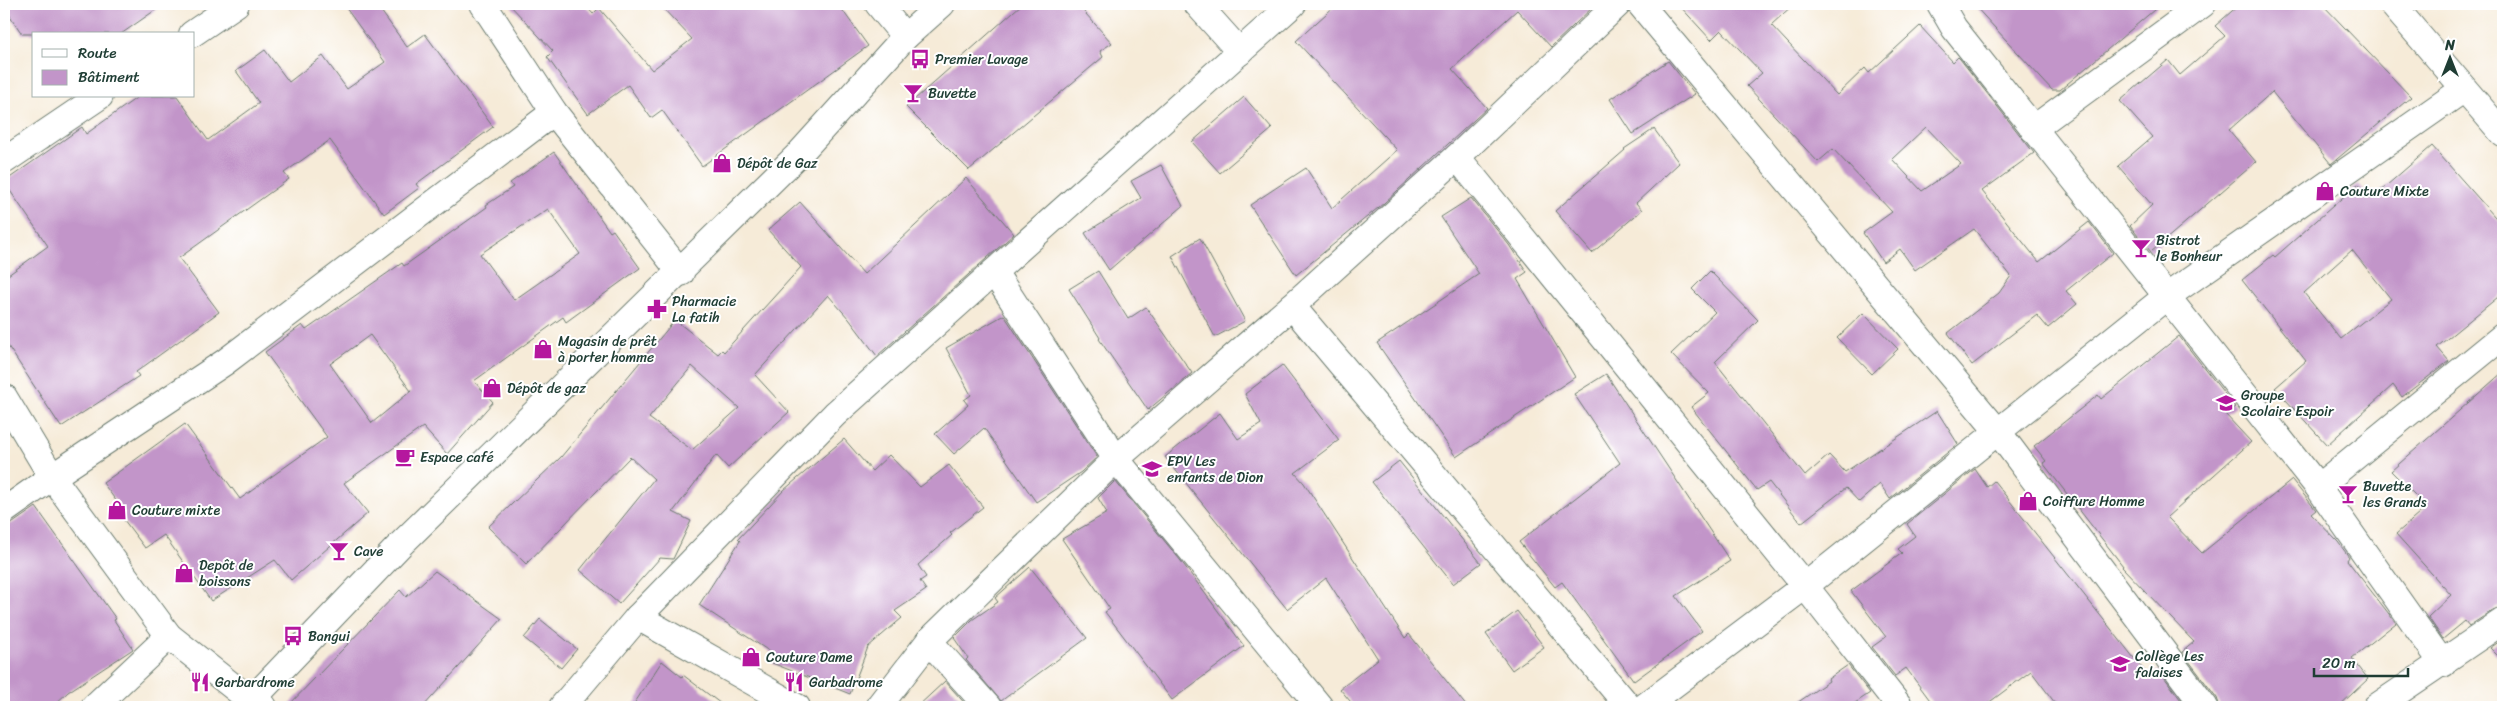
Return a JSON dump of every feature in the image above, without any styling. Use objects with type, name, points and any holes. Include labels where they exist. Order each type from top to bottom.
[{"type":"street","points":[[195,32],[236,4]]},
{"type":"street","points":[[483,4],[554,112],[680,272]]},
{"type":"street","points":[[878,4],[905,37]]},
{"type":"street","points":[[4,397],[52,477],[169,636],[253,705],[401,544],[800,153],[905,37],[942,4]]},
{"type":"street","points":[[1196,4],[1240,52]]},
{"type":"street","points":[[562,707],[638,617],[835,414],[1294,4]]},
{"type":"street","points":[[878,707],[929,641],[1116,459],[1292,306],[1457,157],[1618,4]]},
{"type":"street","points":[[1640,4],[1999,433],[2206,707]]},
{"type":"street","points":[[1940,4],[1954,28],[2033,129],[2318,487],[2443,664]]},
{"type":"street","points":[[2033,129],[2203,4]]},
{"type":"street","points":[[2392,4],[2503,134]]},
{"type":"street","points":[[1644,707],[1805,586],[1999,433],[2166,297],[2464,89]]},
{"type":"street","points":[[4,162],[97,98]]},
{"type":"street","points":[[4,511],[225,362],[554,112]]},
{"type":"street","points":[[1457,157],[1805,586],[1900,707]]},
{"type":"street","points":[[994,272],[1116,459],[1320,707]]},
{"type":"street","points":[[1292,306],[1629,707]]},
{"type":"street","points":[[2318,487],[2503,336]]},
{"type":"street","points":[[638,617],[797,707]]},
{"type":"street","points":[[2376,707],[2443,664],[2503,621]]},
{"type":"street","points":[[94,707],[169,636]]},
{"type":"street","points":[[929,641],[988,707]]},
{"type":"building","points":[[4,4],[164,4],[124,32],[32,32],[32,34],[22,34],[4,7]]},
{"type":"building","points":[[343,4],[376,4],[407,47],[425,34],[493,127],[416,184],[419,188],[384,214],[330,140],[284,173],[289,179],[179,258],[219,312],[136,372],[139,376],[61,427],[4,340],[4,278],[48,246],[4,182],[82,127],[86,134],[136,98],[178,98],[208,140],[259,103],[236,71],[265,50],[289,82],[323,56],[347,89],[385,62]]},
{"type":"building","points":[[509,4],[584,4],[593,14],[599,8],[652,70],[692,39],[659,4],[838,4],[868,46],[702,166],[662,110],[651,118],[628,85],[588,114],[547,57],[553,51]]},
{"type":"building","points":[[1022,4],[1077,4],[1112,43],[1100,51],[1103,57],[969,170],[906,107]]},
{"type":"building","points":[[1337,4],[1596,4],[1551,47],[1517,10],[1452,69],[1487,108],[1384,203],[1296,275],[1250,205],[1306,168],[1332,208],[1397,150],[1296,41]]},
{"type":"building","points":[[1678,4],[1794,4],[1771,25],[1837,95],[1865,68],[1869,73],[1920,26],[1953,62],[1958,57],[1960,59],[2034,153],[1982,191],[2039,262],[2089,222],[2113,253],[2066,291],[2077,304],[2048,328],[2037,315],[1972,365],[1948,333],[1999,293],[2011,276],[1974,229],[1915,270],[1900,249],[1883,262],[1863,233],[1892,212],[1833,149],[1818,162],[1747,86],[1762,73],[1721,30],[1711,40]],"holes":[[[1926,127],[1961,164],[1922,191],[1892,159]]]},
{"type":"building","points":[[1973,4],[2161,4],[2060,90],[2052,90]]},
{"type":"building","points":[[2240,4],[2322,4],[2411,97],[2331,164],[2272,92],[2229,130],[2256,162],[2151,252],[2130,226],[2152,205],[2118,166],[2152,137],[2120,101],[2168,60],[2180,75],[2225,36],[2215,26]]},
{"type":"building","points":[[1668,61],[1695,94],[1633,134],[1610,99]]},
{"type":"building","points":[[1244,97],[1272,129],[1220,173],[1192,142]]},
{"type":"building","points":[[1654,129],[1679,163],[1636,203],[1642,210],[1592,253],[1555,211],[1624,149]]},
{"type":"building","points":[[2432,146],[2503,226],[2503,293],[2437,347],[2449,361],[2402,397],[2393,385],[2327,445],[2275,388],[2306,361],[2242,280],[2273,255],[2275,257],[2358,184],[2371,199]],"holes":[[[2352,250],[2391,299],[2341,339],[2304,293]]]},
{"type":"building","points":[[554,152],[610,232],[613,230],[640,268],[566,322],[563,317],[474,381],[493,402],[447,454],[423,427],[344,483],[368,513],[291,580],[275,560],[211,601],[164,535],[145,548],[121,516],[125,513],[103,483],[185,424],[240,499],[327,437],[265,352],[302,325],[306,330],[402,263],[404,266],[513,187],[510,183]],"holes":[[[548,209],[580,254],[514,300],[480,254]],[[370,335],[411,391],[372,423],[330,364]]]},
{"type":"building","points":[[1161,165],[1183,206],[1109,270],[1085,233],[1141,198],[1131,181]]},
{"type":"building","points":[[966,178],[1014,234],[877,356],[828,295],[755,375],[789,412],[728,468],[716,455],[673,512],[691,521],[673,559],[660,558],[619,604],[580,570],[654,479],[630,457],[526,564],[488,527],[561,457],[675,320],[718,354],[722,350],[724,352],[801,267],[768,230],[800,202],[864,274]],"holes":[[[692,366],[739,408],[692,450],[649,418]]]},
{"type":"building","points":[[1471,198],[1509,245],[1527,272],[1517,279],[1575,377],[1456,457],[1377,343],[1479,274],[1441,217]]},
{"type":"building","points":[[1200,238],[1245,321],[1215,337],[1172,256]]},
{"type":"building","points":[[1098,271],[1128,319],[1146,307],[1192,373],[1148,410],[1099,339],[1069,289]]},
{"type":"building","points":[[1710,271],[1758,320],[1715,362],[1805,476],[1829,455],[1845,472],[1937,411],[1958,444],[1890,499],[1880,484],[1859,502],[1846,488],[1801,523],[1769,482],[1757,490],[1691,407],[1709,393],[1671,354],[1715,312],[1692,289]]},
{"type":"building","points":[[1863,313],[1898,349],[1872,374],[1837,338]]},
{"type":"building","points":[[1004,315],[1097,457],[1081,472],[1036,502],[984,428],[954,454],[935,434],[968,405],[964,400],[971,395],[946,348]]},
{"type":"building","points":[[2179,336],[2235,407],[2225,414],[2251,442],[2167,517],[2202,553],[2292,480],[2316,510],[2311,514],[2338,542],[2349,557],[2347,560],[2396,623],[2352,658],[2368,679],[2338,707],[2220,707],[2217,698],[2182,652],[2194,642],[2122,567],[2043,463],[2046,461],[2034,446],[2098,395],[2101,399]]},
{"type":"building","points":[[1282,365],[1339,440],[1295,473],[1304,483],[1405,638],[1409,634],[1467,707],[1355,707],[1340,689],[1378,659],[1326,578],[1287,609],[1165,457],[1220,413],[1238,439],[1261,424],[1245,394]]},
{"type":"building","points":[[2503,372],[2503,606],[2469,626],[2465,621],[2443,639],[2428,617],[2451,595],[2396,534],[2427,507],[2391,471]]},
{"type":"building","points":[[1606,374],[1730,561],[1676,596],[1702,631],[1634,681],[1562,582],[1555,587],[1519,542],[1620,463],[1574,394]]},
{"type":"building","points":[[844,439],[872,471],[889,455],[920,487],[949,465],[983,507],[950,533],[952,535],[918,565],[926,577],[920,581],[926,590],[895,611],[902,618],[868,647],[850,694],[772,663],[775,655],[699,605],[740,541],[738,539],[784,490]]},
{"type":"building","points":[[1399,461],[1481,563],[1453,584],[1372,482]]},
{"type":"building","points":[[1975,469],[1987,487],[1994,481],[2149,677],[2159,670],[2186,707],[2058,707],[2031,671],[1983,707],[1935,707],[1906,668],[1895,676],[1872,647],[1886,637],[1851,591],[1902,553],[1898,549],[1915,536],[1907,524]]},
{"type":"building","points":[[1115,481],[1181,561],[1244,646],[1172,700],[1105,612],[1110,609],[1062,539],[1107,513],[1098,498]]},
{"type":"building","points":[[36,507],[116,619],[114,620],[133,649],[68,692],[52,707],[4,707],[4,526],[13,523]]},
{"type":"building","points":[[1030,567],[1087,638],[1001,701],[966,660],[968,658],[954,638],[972,620],[998,602],[995,598]]},
{"type":"building","points":[[435,571],[502,619],[423,707],[287,707],[400,590],[406,597]]},
{"type":"building","points":[[1517,611],[1544,647],[1512,670],[1486,634]]},
{"type":"building","points":[[540,619],[577,649],[561,668],[524,638]]},
{"type":"building","points":[[2503,639],[2503,661],[2490,648]]},
{"type":"building","points":[[662,661],[682,677],[683,675],[725,707],[632,707]]},
{"type":"building","points":[[1848,665],[1870,693],[1849,707],[1791,707],[1829,681],[1828,679]]},
{"type":"building","points":[[945,681],[968,707],[917,707]]},
{"type":"place","name":"Premier Lavage","points":[[920,59]]},
{"type":"place","name":"Buvette","points":[[913,93]]},
{"type":"place","name":"Dépôt de Gaz","points":[[722,163]]},
{"type":"place","name":"Couture Mixte","points":[[2325,191]]},
{"type":"place","name":"Bistrot le Bonheur","points":[[2141,248]]},
{"type":"place","name":"Pharmacie La fatih","points":[[657,309]]},
{"type":"place","name":"Magasin de prêt à porter homme","points":[[543,349]]},
{"type":"place","name":"Dépôt de gaz","points":[[492,388]]},
{"type":"place","name":"Groupe Scolaire Espoir","points":[[2226,403]]},
{"type":"place","name":"Espace café","points":[[405,457]]},
{"type":"place","name":"EPV Les enfants de Dion","points":[[1152,469]]},
{"type":"place","name":"Buvette les Grands","points":[[2348,494]]},
{"type":"place","name":"Coiffure Homme","points":[[2028,501]]},
{"type":"place","name":"Couture mixte","points":[[117,510]]},
{"type":"place","name":"Cave","points":[[339,551]]},
{"type":"place","name":"Depôt de boissons","points":[[184,573]]},
{"type":"place","name":"Bangui","points":[[293,636]]},
{"type":"place","name":"Couture Dame","points":[[751,657]]},
{"type":"place","name":"Collège Les falaises","points":[[2120,664]]},
{"type":"place","name":"Garbardrome","points":[[200,682]]},
{"type":"place","name":"Garbadrome","points":[[794,682]]}]
